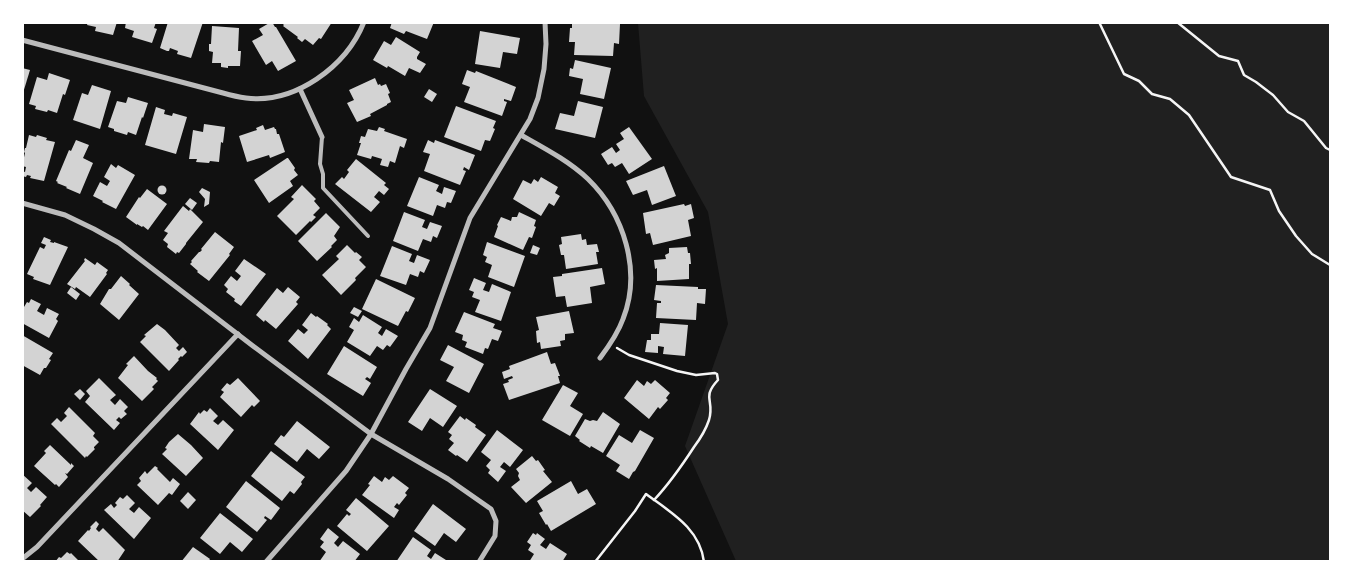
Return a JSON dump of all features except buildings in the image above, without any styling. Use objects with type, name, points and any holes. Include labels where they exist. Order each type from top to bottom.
[{"type":"street","points":[[22,40],[245,98],[273,97],[300,89],[332,67],[352,45],[364,22]]},
{"type":"street","points":[[266,562],[346,471],[371,434],[430,328],[470,218],[521,135],[538,98],[544,69],[545,22]]},
{"type":"street","points":[[300,89],[322,137]]},
{"type":"street","points":[[521,135],[577,169],[597,189],[608,204],[621,229],[629,257],[631,288],[624,319],[610,345],[600,358]]},
{"type":"street","points":[[22,203],[65,215],[119,243],[371,434],[456,484],[491,509],[496,521],[495,536],[479,562]]},
{"type":"street","points":[[22,559],[37,547],[238,334]]},
{"type":"lane","points":[[322,137],[320,164],[323,174],[323,188],[368,236]]},
{"type":"path","points":[[1099,22],[1124,74],[1139,81],[1152,94],[1170,99],[1189,115],[1231,177],[1270,190],[1279,211],[1296,236],[1312,254],[1330,265]]},
{"type":"path","points":[[1177,22],[1219,56],[1238,61],[1244,75],[1273,96],[1288,112],[1304,121],[1326,148],[1330,150]]},
{"type":"path","points":[[610,345],[629,356],[677,371],[696,375],[718,374],[718,380],[710,388],[708,395],[711,403],[709,421],[674,477],[654,500]]},
{"type":"path","points":[[595,562],[646,494],[678,517],[690,529],[697,538],[704,562]]},
{"type":"shaded area","points":[[638,23],[1330,23],[1330,561],[736,561],[685,446],[728,324],[708,212],[644,96]]}]
